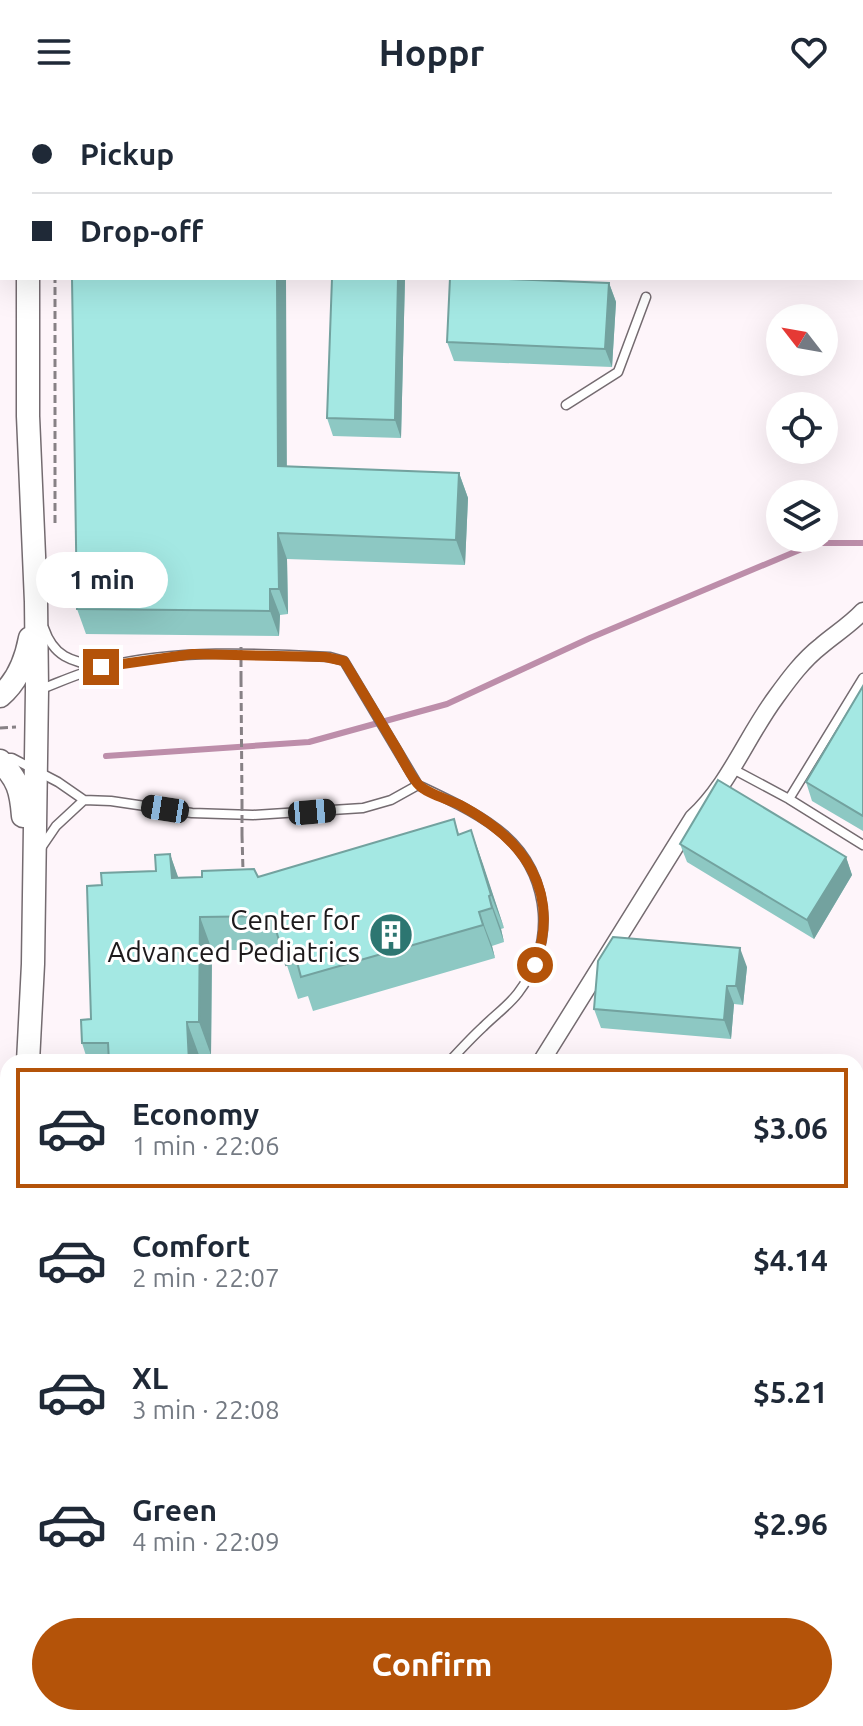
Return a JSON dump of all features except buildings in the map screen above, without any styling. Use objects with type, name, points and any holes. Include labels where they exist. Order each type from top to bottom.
[{"type":"main road","points":[[28,280],[28,416],[37,690],[33,964],[28,1054]]},
{"type":"main road","points":[[0,699],[20,670],[29,646],[36,602]]},
{"type":"main road","points":[[0,699],[37,690]]},
{"type":"main road","points":[[0,759],[15,776],[21,795],[33,964]]},
{"type":"street","points":[[547,1054],[693,818],[713,800],[774,699],[798,669],[863,611]]},
{"type":"lane","points":[[566,405],[618,372],[646,297]]},
{"type":"lane","points":[[36,602],[55,651],[76,662],[101,667]]},
{"type":"lane","points":[[37,690],[101,667],[193,654],[325,657],[344,661],[418,785],[499,829],[518,847],[532,869],[541,895],[541,950],[528,978],[508,1005],[457,1054]]},
{"type":"lane","points":[[789,799],[863,678]]},
{"type":"lane","points":[[0,759],[12,758],[84,800],[192,813],[253,815],[363,808],[391,800],[418,785]]},
{"type":"lane","points":[[731,767],[863,845]]},
{"type":"lane","points":[[34,859],[56,826],[84,800]]},
{"type":"path","points":[[241,647],[243,876]]},
{"type":"path","points":[[0,728],[22,727]]},
{"type":"waterway","points":[[106,756],[309,742],[447,704],[590,638],[816,543],[863,543]]},
{"type":"place","name":"Center for Advanced Pediatrics","points":[[391,935]]},
{"type":"route","points":[[101,667],[193,654],[330,657],[344,661],[418,785],[499,829],[518,847],[532,869],[540,888],[543,921],[541,950],[535,965]]}]
